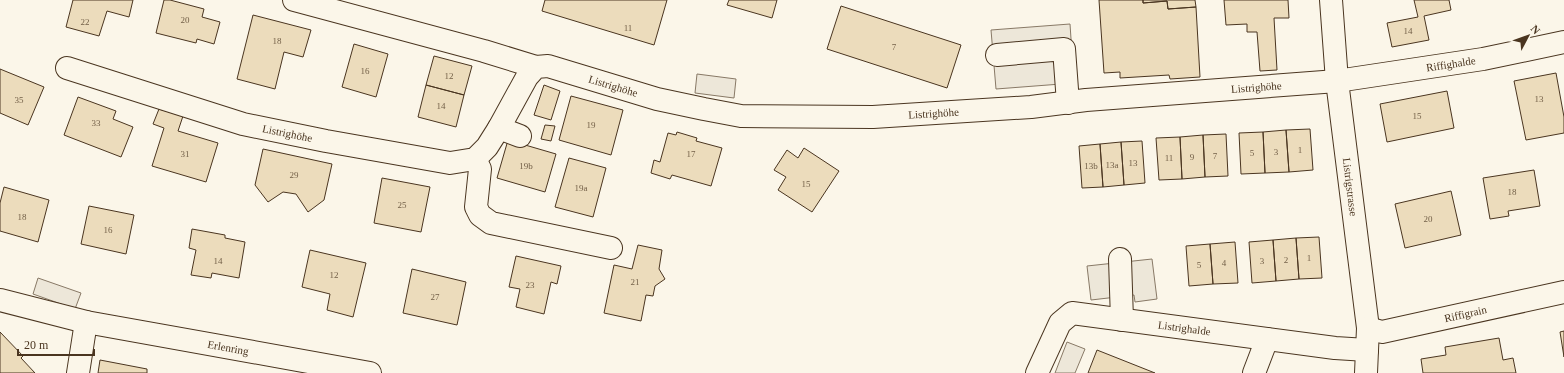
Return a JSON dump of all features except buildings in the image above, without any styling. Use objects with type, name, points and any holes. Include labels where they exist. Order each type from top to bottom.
[{"type":"street","name":"Listrighöhe","points":[[294,0],[484,51],[536,67],[548,66],[657,99],[741,116],[873,117],[1031,107],[1337,81]]},
{"type":"street","name":"Listrigstrasse","points":[[1332,0],[1337,81],[1368,328],[1366,373]]},
{"type":"street","name":"Riffighalde","points":[[1337,81],[1483,59],[1564,42]]},
{"type":"street","points":[[997,55],[1064,49],[1068,103]]},
{"type":"street","points":[[536,67],[527,77],[487,147],[475,159],[480,169],[476,207],[480,215],[491,223],[611,248]]},
{"type":"street","name":"Listrighöhe","points":[[67,68],[242,124],[450,164],[475,159]]},
{"type":"street","points":[[499,128],[520,136]]},
{"type":"street","points":[[1120,259],[1122,320]]},
{"type":"street","name":"Riffigrain","points":[[1368,328],[1382,332],[1564,292]]},
{"type":"street","name":"Erlenring","points":[[0,300],[86,322],[370,373]]},
{"type":"street","name":"Listrighalde","points":[[1037,373],[1060,324],[1072,313],[1267,340],[1341,349],[1367,350]]},
{"type":"street","points":[[78,373],[86,322]]},
{"type":"street","points":[[1254,373],[1267,340]]},
{"type":"shaded area","points":[[1070,24],[1074,83],[996,89],[991,30]]},
{"type":"shaded area","points":[[697,74],[736,79],[734,98],[695,93]]},
{"type":"shaded area","points":[[1152,259],[1157,299],[1135,302],[1134,295],[1091,300],[1087,266]]},
{"type":"shaded area","points":[[38,278],[81,293],[75,309],[33,294]]},
{"type":"shaded area","points":[[1067,342],[1085,349],[1075,373],[1055,373]]}]
